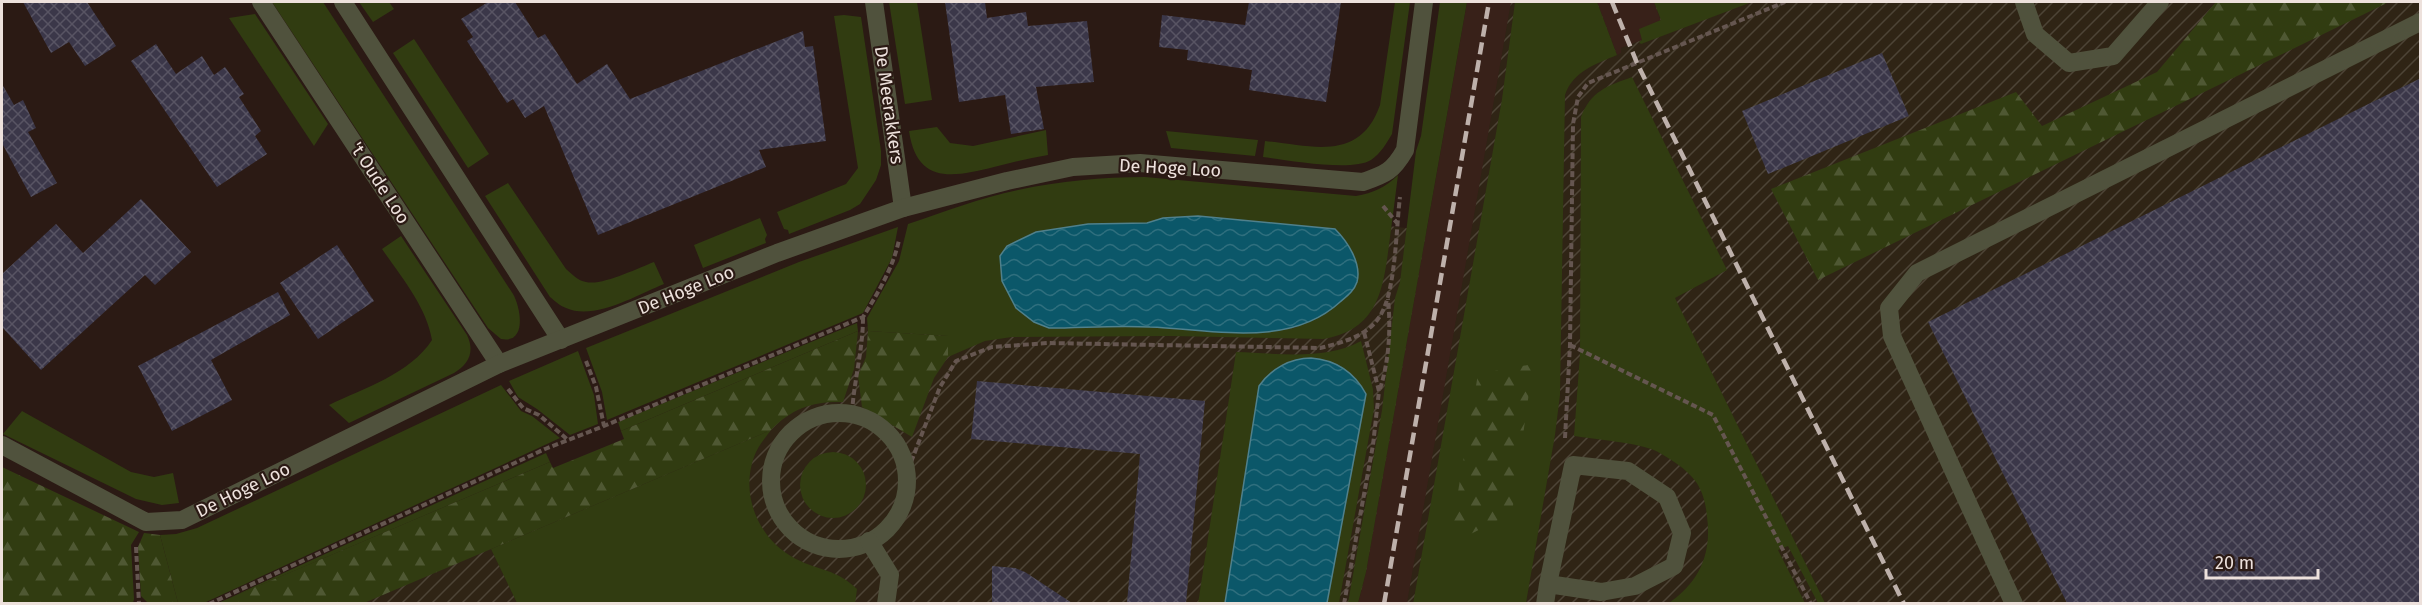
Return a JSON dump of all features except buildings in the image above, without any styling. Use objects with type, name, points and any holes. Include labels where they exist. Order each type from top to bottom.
[{"type":"street","name":"'t Oude Loo","points":[[261,2],[497,365]]},
{"type":"street","points":[[343,2],[568,337]]},
{"type":"street","name":"De Meerakkers","points":[[874,2],[903,208]]},
{"type":"street","points":[[1405,150],[1424,2]]},
{"type":"street","points":[[2024,2],[2035,34],[2069,63],[2113,56],[2160,2]]},
{"type":"street","points":[[2014,603],[1892,336],[1889,308],[1917,273],[2421,22]]},
{"type":"street","name":"De Hoge Loo","points":[[146,522],[183,520],[497,365],[777,253],[903,208],[1007,181],[1073,167],[1140,163],[1363,182],[1382,175],[1396,166],[1405,150]]},
{"type":"street","points":[[832,413],[852,413],[875,422],[893,437],[908,470],[908,491],[900,514],[886,533],[855,549],[831,550],[800,538],[783,522],[774,504],[770,481],[775,456],[787,436],[808,420],[832,413]]},
{"type":"street","points":[[2,445],[146,522]]},
{"type":"street","points":[[1545,603],[1548,584],[1573,465],[1628,471],[1667,497],[1682,533],[1674,566],[1635,586],[1601,592],[1548,584]]},
{"type":"street","points":[[870,541],[890,575],[886,603]]},
{"type":"path","points":[[1573,465],[1564,436],[1570,345],[1573,124],[1578,97],[1588,84],[1785,2]]},
{"type":"path","points":[[1344,603],[1373,445],[1379,391],[1385,373],[1389,339],[1387,298],[1405,150]]},
{"type":"path","points":[[852,413],[855,375],[863,343],[863,317],[896,256],[903,208]]},
{"type":"path","points":[[908,470],[940,387],[956,361],[992,346],[1048,343],[1320,348],[1340,343],[1364,332],[1380,317],[1387,298]]},
{"type":"path","points":[[209,603],[568,440],[863,317]]},
{"type":"path","points":[[1364,332],[1379,391]]},
{"type":"path","points":[[568,337],[596,387],[604,426]]},
{"type":"path","points":[[1570,345],[1713,415],[1811,603]]},
{"type":"path","points":[[497,365],[515,400],[523,408],[539,415],[568,440]]},
{"type":"path","points":[[138,603],[136,542],[146,522]]},
{"type":"shaded area","points":[[1467,2],[1511,2],[1407,603],[1358,604],[1366,572]]},
{"type":"shaded area","points":[[1487,2],[2420,2],[2420,603],[344,604],[716,434],[908,297],[1154,197],[1446,233]]},
{"type":"shaded area","points":[[1597,2],[1654,2],[1661,21],[1642,40],[1621,48],[1621,53],[1617,55]]},
{"type":"green space","points":[[272,2],[323,2],[513,294],[520,316],[520,324],[515,336],[501,339],[488,328]]},
{"type":"green space","points":[[359,2],[389,2],[394,9],[373,22]]},
{"type":"green space","points":[[889,2],[917,2],[932,100],[905,104]]},
{"type":"green space","points":[[1395,2],[1410,2],[1392,134],[1380,151],[1371,160],[1349,165],[1263,157],[1265,141],[1300,146],[1333,146],[1347,143],[1360,135],[1371,123],[1380,105]]},
{"type":"green space","points":[[1440,2],[1467,2],[1366,572],[1358,603],[1348,603],[1382,410],[1395,298],[1400,282],[1416,151],[1421,136]]},
{"type":"green space","points":[[1515,2],[1597,2],[1617,55],[1579,74],[1565,95],[1560,395],[1555,435],[1526,603],[1413,604],[1502,99]]},
{"type":"green space","points":[[1654,2],[1752,2],[1641,44],[1639,29],[1661,20]]},
{"type":"green space","points":[[2216,2],[2389,2],[1818,280],[1771,189],[2016,92],[2042,126],[2157,72]]},
{"type":"green space","points":[[255,14],[328,124],[314,146],[229,18]]},
{"type":"green space","points":[[834,16],[861,17],[881,151],[881,165],[876,180],[860,204],[789,234],[788,230],[784,229],[777,212],[846,184],[858,168]]},
{"type":"green space","points":[[414,39],[489,154],[468,168],[393,53]]},
{"type":"green space","points":[[1632,77],[1727,270],[1675,298],[1825,603],[1818,603],[1788,546],[1778,550],[1805,603],[1669,603],[1696,576],[1705,555],[1707,517],[1704,499],[1698,486],[1683,468],[1649,448],[1574,436],[1580,354],[1581,117],[1595,95],[1615,83]]},
{"type":"green space","points":[[937,127],[950,143],[973,146],[1046,130],[1048,155],[979,171],[939,173],[929,169],[920,161],[913,148],[909,131]]},
{"type":"green space","points":[[1166,131],[1258,140],[1255,156],[1171,148]]},
{"type":"green space","points":[[1398,175],[1387,262],[1380,293],[1366,318],[1341,334],[1323,339],[1170,336],[1012,337],[985,341],[948,357],[948,336],[868,331],[867,318],[899,261],[908,224],[990,197],[1065,182],[1145,177],[1356,196],[1379,189]],"holes":[[[1198,216],[1335,229],[1342,236],[1330,311],[1294,328],[1252,333],[1149,326],[1049,328],[1088,224],[1147,223],[1163,218]]]},
{"type":"green space","points":[[508,183],[566,269],[578,279],[593,283],[620,276],[654,262],[664,284],[602,309],[577,311],[560,305],[550,297],[485,196]]},
{"type":"green space","points":[[760,218],[767,235],[766,243],[703,268],[694,245]]},
{"type":"green space","points":[[898,227],[892,258],[863,313],[607,420],[602,392],[586,348],[799,262]]},
{"type":"green space","points":[[401,236],[467,335],[470,347],[469,357],[467,362],[454,373],[349,423],[329,405],[399,371],[423,352],[432,340],[419,304],[382,249]]},
{"type":"green space","points":[[857,323],[858,331],[621,431],[618,422]]},
{"type":"green space","points":[[858,331],[854,369],[843,402],[804,407],[787,416],[771,430],[364,603],[218,603],[550,462],[553,468],[624,439],[621,431]]},
{"type":"green space","points":[[868,331],[948,336],[948,357],[934,378],[912,437],[862,407],[858,376],[866,357]]},
{"type":"green space","points":[[1361,341],[1373,389],[1374,409],[1339,603],[1198,604],[1236,352],[1316,354],[1347,347]]},
{"type":"green space","points":[[578,351],[594,395],[598,424],[570,435],[518,397],[509,381]]},
{"type":"green space","points":[[1533,364],[1512,513],[1449,545],[1478,374]]},
{"type":"green space","points":[[501,385],[521,411],[532,416],[560,438],[204,603],[178,603],[160,535],[176,534],[197,528]]},
{"type":"green space","points":[[22,411],[131,472],[154,477],[173,473],[179,503],[162,505],[136,499],[3,434]]},
{"type":"green space","points":[[771,430],[754,457],[750,472],[749,487],[756,516],[772,541],[783,551],[805,563],[835,574],[857,589],[855,604],[517,603],[491,549]]},
{"type":"green space","points":[[827,452],[839,452],[851,457],[861,467],[866,485],[864,498],[851,513],[839,518],[827,518],[815,513],[805,503],[800,491],[800,479],[805,467],[815,457]]},
{"type":"green space","points":[[546,453],[550,462],[228,599],[255,586]]},
{"type":"green space","points":[[2,467],[139,532],[131,545],[133,603],[2,603]]},
{"type":"green space","points":[[144,533],[160,535],[178,603],[148,603],[141,596],[138,547]]},
{"type":"water","points":[[1198,216],[1335,229],[1349,246],[1355,260],[1358,275],[1356,285],[1345,298],[1320,317],[1297,326],[1249,333],[1137,326],[1049,328],[1034,322],[1016,308],[1002,281],[1000,256],[1007,246],[1036,232],[1088,224],[1147,223],[1163,218]]},
{"type":"water","points":[[1311,358],[1329,361],[1344,368],[1356,379],[1366,394],[1327,603],[1225,603],[1259,386],[1269,374],[1288,362]]},
{"type":"railway","points":[[1384,604],[1489,2]]},
{"type":"railway","points":[[1612,2],[1637,63],[1904,604]]}]
